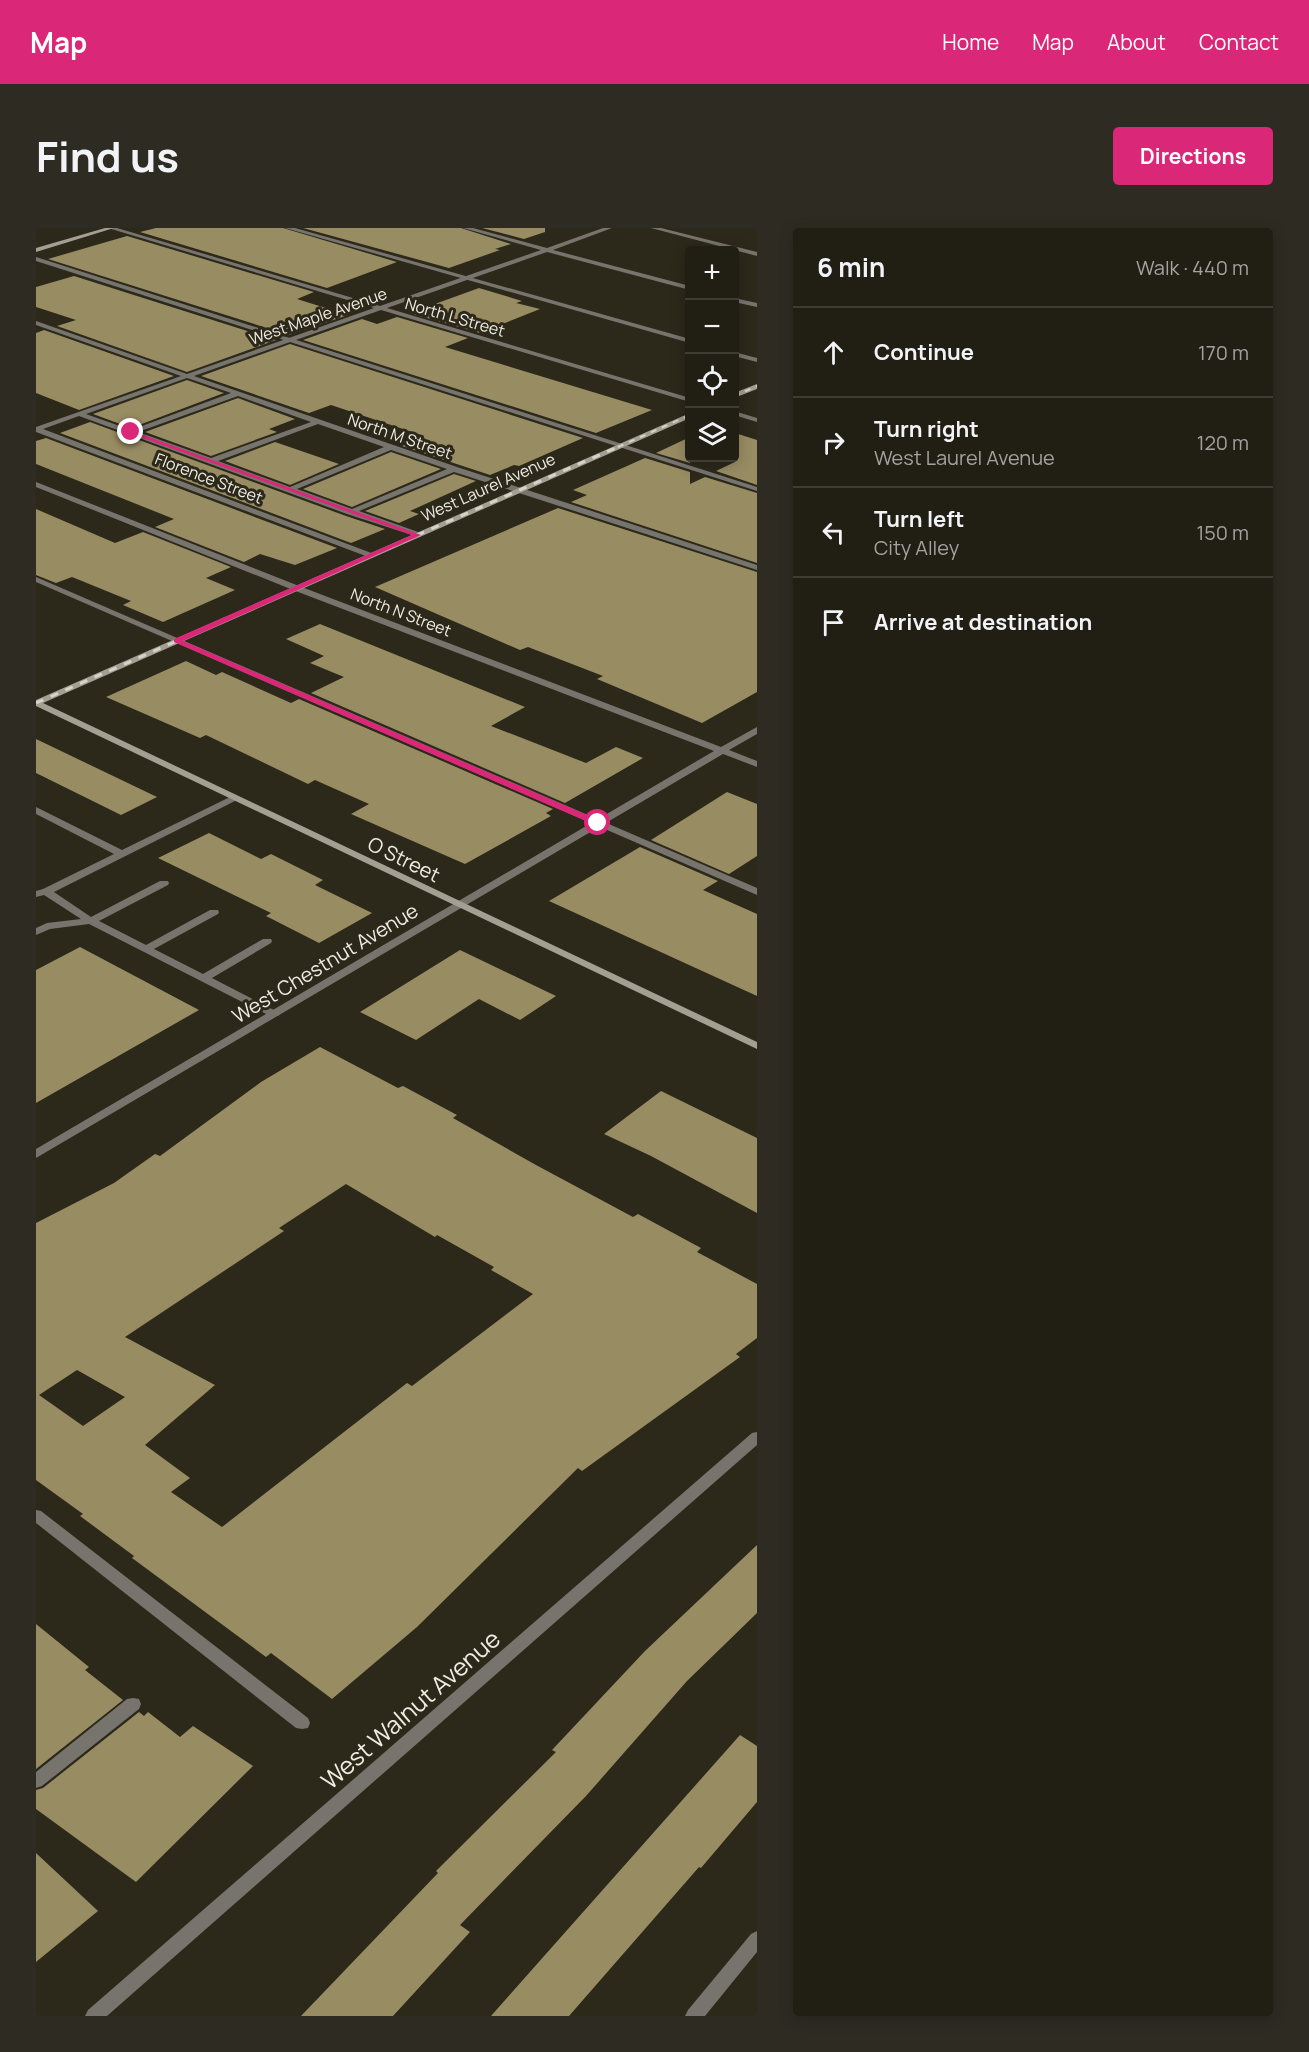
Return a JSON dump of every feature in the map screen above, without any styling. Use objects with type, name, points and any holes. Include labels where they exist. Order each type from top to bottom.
[{"type":"street","points":[[36,250],[111,228]]},
{"type":"street","name":"North L Street","points":[[111,228],[685,399]]},
{"type":"street","points":[[288,228],[685,340]]},
{"type":"street","points":[[466,228],[685,287]]},
{"type":"street","name":"West Maple Avenue","points":[[36,429],[609,228]]},
{"type":"street","points":[[654,228],[757,254]]},
{"type":"street","points":[[36,259],[757,489]]},
{"type":"street","points":[[739,301],[757,305]]},
{"type":"street","name":"North M Street","points":[[36,323],[454,469],[757,568]]},
{"type":"street","points":[[739,355],[757,360]]},
{"type":"street","points":[[739,394],[757,386]]},
{"type":"street","points":[[131,432],[236,394]]},
{"type":"street","points":[[80,414],[418,535]]},
{"type":"street","points":[[739,414],[757,420]]},
{"type":"street","name":"West Laurel Avenue","points":[[36,703],[685,417]]},
{"type":"street","points":[[211,461],[317,422]]},
{"type":"street","name":"Florence Street","points":[[36,429],[371,556]]},
{"type":"street","points":[[289,490],[391,447]]},
{"type":"street","points":[[350,512],[454,469]]},
{"type":"street","name":"North N Street","points":[[36,484],[296,588],[757,764]]},
{"type":"street","points":[[36,579],[757,892]]},
{"type":"street","name":"O Street","points":[[36,703],[757,1046]]},
{"type":"street","name":"West Chestnut Avenue","points":[[36,1154],[757,730]]},
{"type":"street","points":[[41,893],[234,798]]},
{"type":"street","points":[[36,810],[122,854]]},
{"type":"street","points":[[36,932],[47,926],[91,921],[164,883]]},
{"type":"street","points":[[41,893],[91,921],[274,1014]]},
{"type":"street","points":[[146,949],[214,912]]},
{"type":"street","points":[[204,978],[267,941]]},
{"type":"street","name":"West Walnut Avenue","points":[[94,2016],[757,1437]]},
{"type":"street","points":[[36,1515],[302,1723]]},
{"type":"street","points":[[36,1781],[133,1704]]},
{"type":"street","points":[[694,2016],[757,1939]]},
{"type":"building","points":[[156,228],[283,228],[397,262],[327,288],[140,232]]},
{"type":"building","points":[[303,228],[461,228],[511,244],[449,268]]},
{"type":"building","points":[[482,228],[545,228],[545,232],[524,239]]},
{"type":"building","points":[[127,236],[314,292],[297,299],[348,315],[289,335],[48,259]]},
{"type":"building","points":[[74,276],[276,340],[187,372],[57,326],[76,320],[36,307],[36,287]]},
{"type":"building","points":[[479,288],[522,301],[516,303],[540,309],[480,333],[410,313]]},
{"type":"building","points":[[397,317],[468,338],[445,347],[652,410],[596,433],[303,340],[362,319],[377,324]]},
{"type":"building","points":[[44,330],[174,376],[79,410],[36,393],[36,333]]},
{"type":"building","points":[[290,344],[583,438],[519,466],[514,465],[490,475],[402,446],[424,436],[331,405],[309,413],[201,376]]},
{"type":"building","points":[[187,380],[224,393],[131,428],[93,414]]},
{"type":"building","points":[[238,398],[295,419],[269,429],[277,432],[211,456],[145,432]]},
{"type":"building","points":[[90,422],[385,529],[351,543],[60,433]]},
{"type":"building","points":[[739,434],[757,440],[757,485],[716,471],[739,462]]},
{"type":"building","points":[[46,438],[337,548],[295,565],[260,554],[244,562],[155,527],[174,519],[36,464],[36,441]]},
{"type":"building","points":[[685,439],[685,462],[656,453]]},
{"type":"building","points":[[275,442],[339,464],[290,485],[225,461]]},
{"type":"building","points":[[391,452],[441,469],[352,507],[303,489]]},
{"type":"building","points":[[645,458],[690,472],[690,484],[705,477],[757,493],[757,563],[571,502],[587,495],[573,490]]},
{"type":"building","points":[[454,474],[476,481],[410,511],[419,514],[399,523],[365,511]]},
{"type":"building","points":[[558,508],[757,572],[757,692],[702,723],[597,679],[603,676],[528,647],[520,650],[375,587]]},
{"type":"building","points":[[36,509],[115,543],[143,532],[231,567],[206,578],[235,590],[163,622],[123,605],[131,601],[72,577],[56,583],[36,575]]},
{"type":"building","points":[[320,624],[525,707],[491,726],[586,763],[616,747],[643,758],[565,803],[311,693],[344,677],[310,663],[324,656],[286,639]]},
{"type":"building","points":[[186,661],[216,675],[222,672],[291,703],[299,699],[553,809],[546,813],[551,816],[465,864],[351,814],[369,804],[315,780],[308,784],[206,735],[200,738],[106,697]]},
{"type":"building","points":[[36,739],[157,797],[121,815],[36,773]]},
{"type":"building","points":[[727,792],[757,804],[757,856],[729,874],[651,840]]},
{"type":"building","points":[[209,833],[261,859],[271,854],[323,880],[315,885],[372,913],[319,943],[266,916],[271,913],[158,858]]},
{"type":"building","points":[[640,847],[718,881],[703,890],[757,914],[757,996],[549,901]]},
{"type":"building","points":[[80,947],[199,1010],[36,1103],[36,970]]},
{"type":"building","points":[[460,950],[556,996],[520,1020],[479,999],[416,1040],[360,1012]]},
{"type":"building","points":[[320,1047],[398,1088],[403,1086],[457,1115],[453,1118],[633,1217],[638,1214],[701,1248],[697,1252],[757,1284],[757,1338],[736,1354],[740,1357],[582,1471],[578,1468],[417,1627],[332,1699],[271,1653],[266,1657],[132,1558],[134,1556],[80,1516],[83,1514],[36,1480],[36,1223],[114,1183],[155,1154],[160,1156],[261,1082]],"holes":[[[346,1184],[435,1237],[437,1235],[494,1267],[491,1270],[533,1294],[412,1386],[407,1383],[222,1527],[171,1492],[190,1478],[145,1445],[215,1385],[125,1337],[284,1231],[279,1228]],[[77,1370],[125,1397],[83,1426],[39,1395]]]},
{"type":"building","points":[[661,1091],[757,1138],[757,1213],[651,1156],[604,1134]]},
{"type":"building","points":[[757,1545],[757,1613],[687,1681],[586,1796],[460,1925],[470,1932],[393,2016],[301,2016],[438,1873],[436,1871],[556,1752],[552,1750],[645,1651]]},
{"type":"building","points":[[36,1624],[89,1667],[85,1670],[123,1700],[36,1769]]},
{"type":"building","points":[[139,1712],[144,1716],[148,1712],[180,1737],[193,1726],[253,1766],[136,1882],[36,1809],[36,1790],[43,1788]]},
{"type":"building","points":[[740,1735],[757,1746],[757,1802],[701,1868],[699,1867],[569,2016],[491,2016]]},
{"type":"building","points":[[36,1853],[98,1911],[36,1962]]},
{"type":"railway","points":[[739,394],[757,386]]},
{"type":"railway","points":[[618,447],[685,417]]},
{"type":"railway","points":[[36,703],[622,445]]},
{"type":"route","points":[[131,432],[418,535],[177,641],[598,823]]}]
